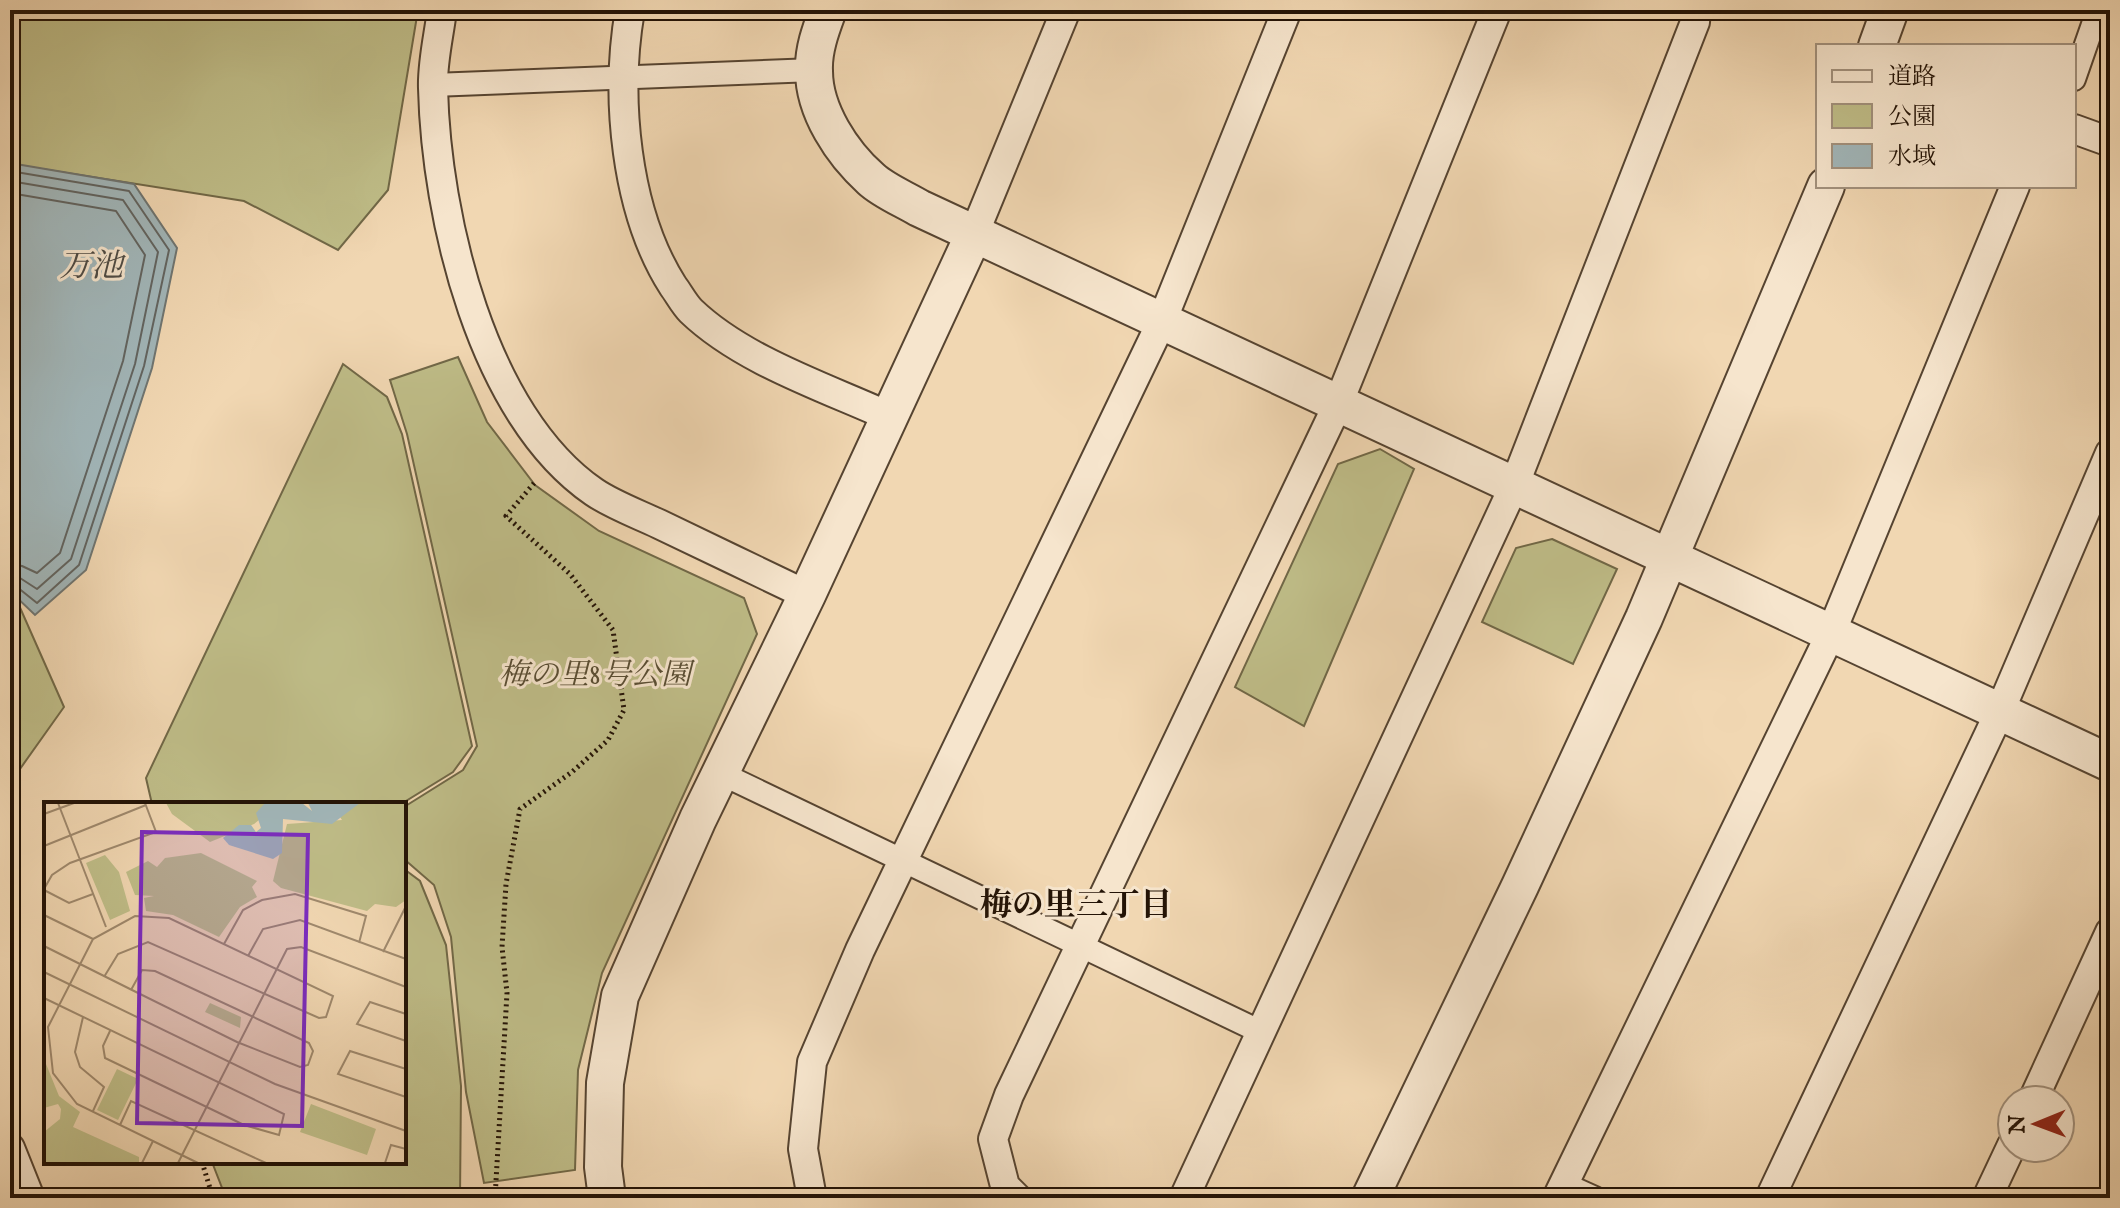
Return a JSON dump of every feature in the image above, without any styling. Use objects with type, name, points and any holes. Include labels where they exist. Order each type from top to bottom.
[{"type":"street","points":[[442,10],[433,85],[438,168],[455,253],[479,327],[511,397],[555,459],[595,493],[807,595]]},
{"type":"street","points":[[630,10],[624,44],[624,79],[634,184],[647,234],[666,274],[688,309],[723,337],[762,359],[888,416]]},
{"type":"street","points":[[828,10],[819,35],[814,70],[817,93],[833,136],[872,180],[919,208],[2110,763]]},
{"type":"street","points":[[607,1198],[603,1167],[605,1083],[620,996],[720,773],[807,595],[974,234],[1066,10]]},
{"type":"street","points":[[812,1198],[803,1149],[812,1062],[902,862],[1162,321],[1287,10]]},
{"type":"street","points":[[1017,1198],[1005,1186],[993,1139],[1009,1095],[1338,404],[1497,10]]},
{"type":"street","points":[[1184,1198],[1514,486],[1695,22],[1696,10]]},
{"type":"street","points":[[1878,44],[1890,10]]},
{"type":"street","points":[[2076,73],[2098,10],[2110,15]]},
{"type":"street","points":[[433,85],[814,70]]},
{"type":"street","points":[[2076,130],[2110,142]]},
{"type":"street","points":[[1370,1198],[1520,886],[1670,558],[1825,188]]},
{"type":"street","points":[[1595,1198],[1561,1191],[1831,633],[2014,188]]},
{"type":"street","points":[[1770,1198],[2000,711],[2110,453]]},
{"type":"street","points":[[720,773],[1261,1032]]},
{"type":"street","points":[[2040,1084],[2110,932]]},
{"type":"street","points":[[10,1148],[30,1198]]},
{"type":"street","points":[[1987,1198],[2003,1164]]},
{"type":"path","points":[[495,1198],[507,993],[502,947],[506,884],[520,809],[572,772],[608,740],[624,710],[613,630],[570,574],[506,516],[555,459]]},
{"type":"path","points":[[203,1164],[213,1198]]},
{"type":"green space","points":[[10,10],[418,10],[388,190],[338,250],[244,201],[10,164]]},
{"type":"green space","name":"梅の里8号公園","points":[[458,357],[487,422],[535,485],[599,531],[744,598],[757,634],[602,973],[578,1070],[575,1170],[484,1183],[466,1092],[451,937],[434,885],[406,861],[406,806],[463,770],[477,746],[407,434],[390,380]]},
{"type":"green space","points":[[343,364],[387,397],[402,434],[472,746],[453,772],[404,802],[152,802],[146,778]]},
{"type":"green space","points":[[1380,449],[1414,469],[1304,726],[1235,687],[1338,464]]},
{"type":"green space","points":[[1552,539],[1617,569],[1573,664],[1482,622],[1516,548]]},
{"type":"green space","points":[[10,585],[64,707],[10,783]]},
{"type":"green space","points":[[406,870],[420,881],[446,945],[461,1086],[460,1198],[226,1198],[213,1164],[406,1164]]},
{"type":"water","name":"万池","points":[[10,163],[134,184],[177,248],[152,368],[86,570],[35,615],[10,591]]},
{"type":"district","name":"梅の里三丁目","points":[[1076,904]]}]
